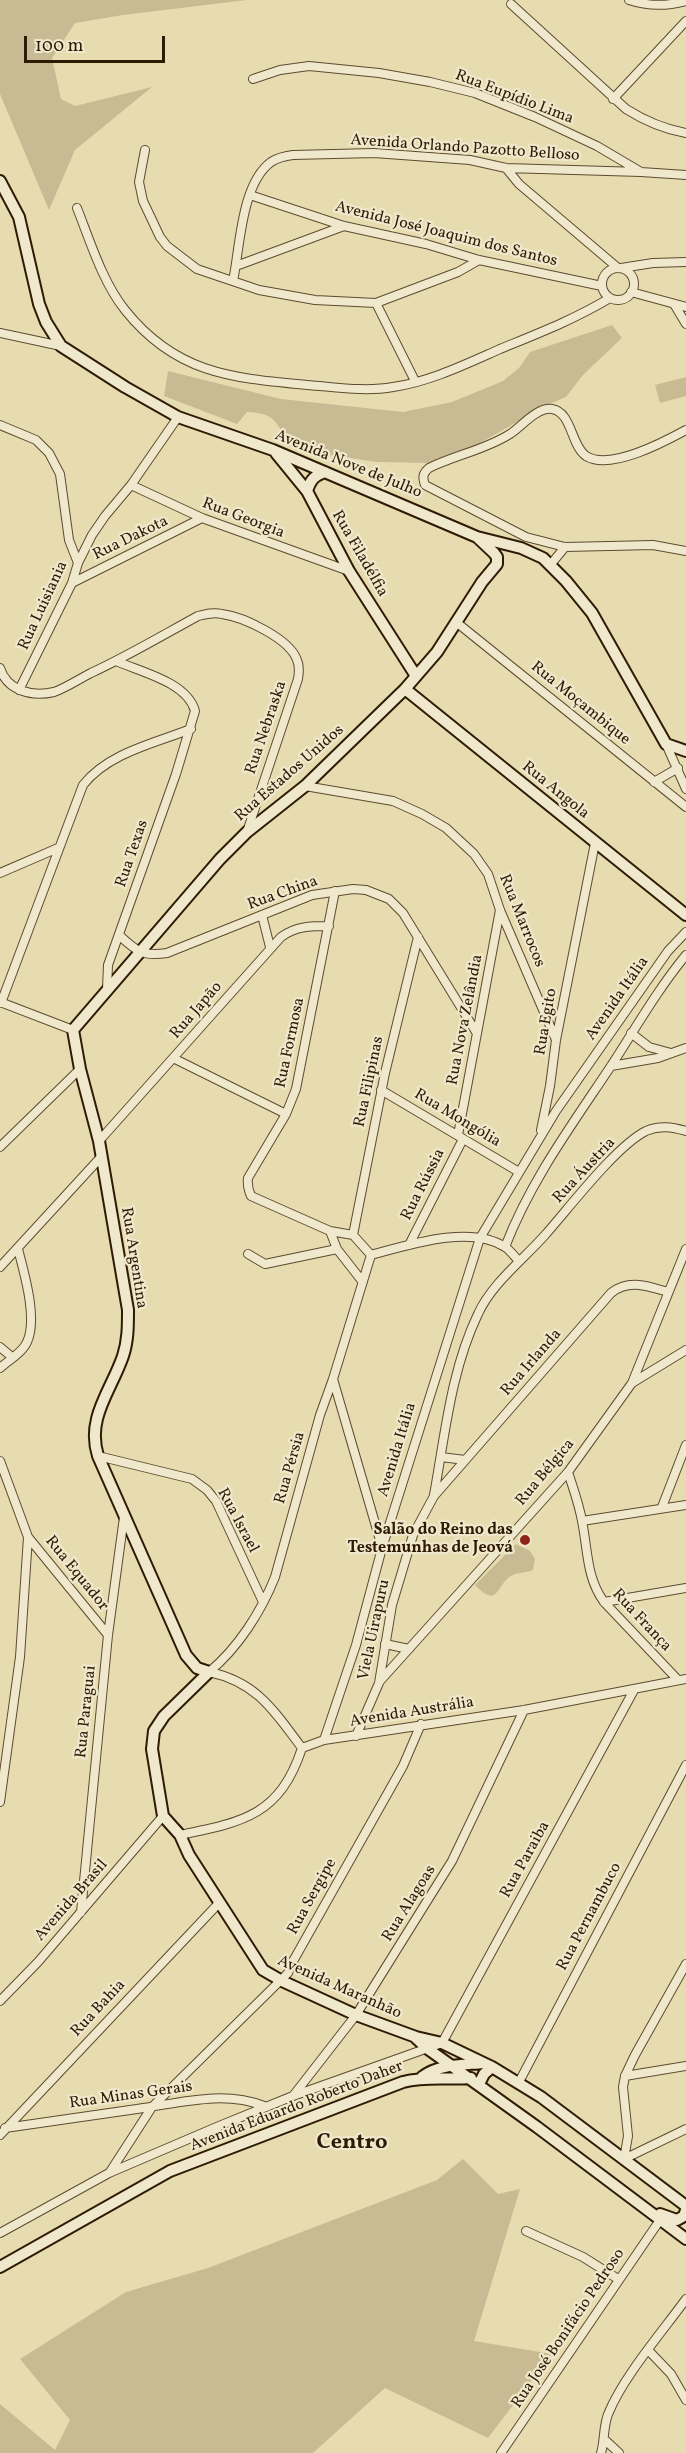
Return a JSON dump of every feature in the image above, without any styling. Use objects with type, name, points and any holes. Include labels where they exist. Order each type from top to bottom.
[{"type":"main road","name":"Avenida Nove de Julho","points":[[0,181],[19,217],[39,304],[46,322],[61,346],[125,387],[178,417],[273,450],[477,537],[539,555],[550,564],[592,614],[666,744]]},
{"type":"main road","name":"Rua Filadélfia","points":[[273,450],[307,491],[348,571],[416,675]]},
{"type":"main road","points":[[307,491],[310,481],[315,476],[326,472]]},
{"type":"main road","name":"Rua Estados Unidos","points":[[73,1030],[192,890],[247,832],[305,786],[405,689],[437,652],[497,564],[497,557],[477,537]]},
{"type":"main road","name":"Rua Angola","points":[[405,689],[686,915]]},
{"type":"main road","points":[[666,744],[686,751]]},
{"type":"main road","name":"Rua Argentina","points":[[73,1030],[80,1069],[99,1141],[129,1329],[123,1356],[96,1421],[93,1436],[98,1456],[186,1655],[197,1668],[209,1672]]},
{"type":"main road","points":[[163,1816],[153,1768],[154,1731],[164,1716],[209,1672]]},
{"type":"main road","name":"Avenida Maranhão","points":[[163,1816],[180,1834],[189,1855],[263,1970],[356,2016],[416,2037],[442,2043],[489,2065],[519,2082],[624,2158],[686,2208]]},
{"type":"main road","points":[[416,2037],[428,2049],[475,2081],[686,2239]]},
{"type":"main road","points":[[422,2077],[433,2070],[453,2066],[489,2065]]},
{"type":"main road","points":[[475,2081],[484,2074],[489,2065]]},
{"type":"main road","name":"Avenida Eduardo Roberto Daher","points":[[0,2267],[171,2171],[384,2089],[422,2077],[475,2081]]},
{"type":"main road","points":[[644,2206],[677,2220],[684,2216],[686,2208]]},
{"type":"street","points":[[629,0],[657,4],[675,4],[686,1]]},
{"type":"street","points":[[511,4],[614,99],[645,121],[686,133]]},
{"type":"street","points":[[614,99],[685,26]]},
{"type":"street","name":"Rua Eupídio Lima","points":[[253,79],[280,70],[309,66],[379,73],[430,82],[475,93],[535,117],[597,146],[641,172],[686,175]]},
{"type":"street","points":[[145,150],[139,182],[143,201],[160,237],[175,255],[197,269],[233,281],[279,295],[315,300],[376,303],[458,272],[479,260]]},
{"type":"street","name":"Avenida Orlando Pazotto Belloso","points":[[233,281],[243,221],[250,195],[262,173],[270,163],[280,157],[374,153],[470,160],[506,168],[641,172]]},
{"type":"street","points":[[77,208],[94,251],[124,309],[149,335],[171,353],[199,368],[249,380],[343,388],[393,387],[415,381],[545,332],[610,298],[621,300],[631,292],[634,285],[631,275],[618,268],[519,184],[506,168]]},
{"type":"street","name":"Avenida José Joaquim dos Santos","points":[[250,195],[344,226],[426,244],[479,260],[602,286]]},
{"type":"street","points":[[236,266],[344,226]]},
{"type":"street","points":[[610,298],[602,286],[602,280],[608,272],[642,264],[686,262]]},
{"type":"street","points":[[631,292],[686,307]]},
{"type":"street","points":[[376,303],[415,381]]},
{"type":"street","points":[[674,304],[686,324]]},
{"type":"street","points":[[0,333],[61,346]]},
{"type":"street","points":[[686,430],[633,454],[596,459],[581,451],[563,416],[558,411],[548,409],[536,414],[500,440],[435,465],[424,473],[425,484],[526,537],[565,547],[653,545],[686,551]]},
{"type":"street","name":"Rua Luisiania","points":[[19,690],[72,583],[78,563],[105,516],[131,485],[178,417]]},
{"type":"street","points":[[0,425],[36,440],[49,453],[60,474],[69,540],[78,563]]},
{"type":"street","name":"Rua Georgia","points":[[131,485],[202,518],[348,571]]},
{"type":"street","name":"Rua Dakota","points":[[72,583],[202,518]]},
{"type":"street","points":[[521,548],[526,537]]},
{"type":"street","points":[[550,564],[565,547]]},
{"type":"street","name":"Rua Nebraska","points":[[116,661],[198,616],[209,614],[222,614],[250,622],[288,645],[299,663],[298,679],[247,832]]},
{"type":"street","name":"Rua Moçambique","points":[[456,622],[686,807]]},
{"type":"street","points":[[0,668],[6,680],[19,690],[36,694],[55,691],[116,661],[168,684],[185,695],[195,711],[191,729],[117,758],[90,776],[83,785],[58,848],[1,1003],[73,1030]]},
{"type":"street","name":"Rua Texas","points":[[107,989],[108,965],[191,729]]},
{"type":"street","name":"Avenida Nove de Julho","points":[[666,744],[686,789]]},
{"type":"street","points":[[654,782],[678,768]]},
{"type":"street","name":"Rua Marrocos","points":[[305,786],[393,801],[446,828],[474,854],[488,874],[556,1040]]},
{"type":"street","name":"Rua Egito","points":[[540,1136],[556,1040],[595,843]]},
{"type":"street","points":[[0,873],[58,848]]},
{"type":"street","name":"Rua China","points":[[139,952],[154,955],[167,953],[312,895],[335,891],[366,890],[389,899],[403,913],[476,1032]]},
{"type":"street","name":"Rua Formosa","points":[[335,891],[296,1089],[286,1114],[247,1184],[251,1196],[330,1231],[353,1235]]},
{"type":"street","name":"Rua Nova Zelândia","points":[[461,1137],[476,1032],[501,910]]},
{"type":"street","points":[[262,915],[270,947]]},
{"type":"street","name":"Rua Japão","points":[[99,1141],[270,947],[290,930],[329,926]]},
{"type":"street","name":"Avenida Itália","points":[[324,1740],[356,1645],[382,1548],[480,1238],[540,1136],[668,951],[686,932]]},
{"type":"street","points":[[119,935],[139,952]]},
{"type":"street","name":"Rua Filipinas","points":[[353,1235],[381,1090],[418,937]]},
{"type":"street","name":"Avenida Itália","points":[[505,1246],[526,1197],[632,1033],[686,955]]},
{"type":"street","points":[[632,1033],[649,1047],[673,1053]]},
{"type":"street","points":[[611,1066],[658,1058],[686,1048]]},
{"type":"street","points":[[173,1058],[286,1114]]},
{"type":"street","points":[[0,1147],[80,1069]]},
{"type":"street","name":"Rua Mongólia","points":[[381,1090],[519,1172]]},
{"type":"street","name":"Rua Áustria","points":[[518,1260],[543,1238],[610,1162],[633,1140],[659,1127],[672,1127],[686,1131]]},
{"type":"street","name":"Rua Rússia","points":[[409,1245],[461,1137]]},
{"type":"street","points":[[0,1267],[100,1157]]},
{"type":"street","points":[[330,1231],[337,1249],[362,1281]]},
{"type":"street","points":[[353,1235],[371,1255],[447,1238],[480,1238],[505,1246],[518,1260],[486,1301],[475,1321],[466,1346],[447,1415],[434,1496]]},
{"type":"street","points":[[0,1368],[27,1344],[30,1334],[29,1294],[18,1249]]},
{"type":"street","points":[[249,1254],[266,1264],[337,1249]]},
{"type":"street","name":"Rua Bélgica","points":[[379,1683],[568,1472],[632,1383],[686,1249]]},
{"type":"street","name":"Rua Pérsia","points":[[209,1672],[236,1645],[263,1602],[275,1577],[320,1415],[371,1255]]},
{"type":"street","name":"Rua Irlanda","points":[[434,1496],[610,1293],[621,1286],[636,1284],[668,1292]]},
{"type":"street","points":[[0,1347],[12,1357]]},
{"type":"street","points":[[632,1383],[686,1350]]},
{"type":"street","points":[[333,1379],[382,1548]]},
{"type":"street","points":[[662,1507],[686,1447]]},
{"type":"street","name":"Rua Israel","points":[[98,1456],[192,1479],[207,1490],[216,1502],[263,1602]]},
{"type":"street","points":[[441,1457],[465,1460]]},
{"type":"street","name":"Rua Equador","points":[[0,1461],[28,1537],[108,1635]]},
{"type":"street","name":"Rua França","points":[[568,1472],[582,1521],[589,1570],[595,1589],[604,1602],[682,1680]]},
{"type":"street","name":"Viela Uirapuru","points":[[356,1736],[379,1683],[392,1605],[412,1535],[434,1496]]},
{"type":"street","points":[[582,1521],[686,1505]]},
{"type":"street","name":"Rua Paraguai","points":[[81,1912],[108,1635],[124,1516]]},
{"type":"street","points":[[0,1802],[20,1657],[28,1537]]},
{"type":"street","points":[[604,1602],[686,1588]]},
{"type":"street","points":[[385,1644],[409,1649]]},
{"type":"street","points":[[180,1834],[238,1822],[268,1804],[280,1793],[290,1778],[302,1748],[268,1703],[242,1683],[209,1672]]},
{"type":"street","name":"Avenida Austrália","points":[[302,1748],[324,1740],[524,1710],[682,1680]]},
{"type":"street","name":"Rua Paraiba","points":[[442,2043],[634,1690]]},
{"type":"street","name":"Rua Alagoas","points":[[293,2096],[356,2016],[452,1861],[524,1710]]},
{"type":"street","name":"Rua Sergipe","points":[[110,2173],[152,2107],[288,1973],[403,1766],[421,1724]]},
{"type":"street","name":"Rua Pernambuco","points":[[519,2082],[686,1765]]},
{"type":"street","name":"Avenida Brasil","points":[[0,2001],[38,1962],[163,1816]]},
{"type":"street","name":"Rua Bahia","points":[[0,2135],[3,2128],[219,1903]]},
{"type":"street","points":[[624,2158],[628,2136],[623,2087],[625,2076],[686,1964]]},
{"type":"street","points":[[676,1982],[686,1980]]},
{"type":"street","points":[[0,2233],[110,2173],[264,2106],[442,2043]]},
{"type":"street","points":[[625,2076],[686,2066]]},
{"type":"street","name":"Rua Minas Gerais","points":[[3,2128],[219,2098],[240,2099],[264,2106]]},
{"type":"street","points":[[624,2158],[686,2129]]},
{"type":"street","name":"Rua José Bonifácio Pedroso","points":[[501,2453],[660,2220]]},
{"type":"street","points":[[526,2230],[583,2257],[618,2279]]},
{"type":"street","points":[[601,2453],[608,2413],[631,2374],[686,2299]]},
{"type":"street","points":[[649,2351],[671,2374],[686,2400]]},
{"type":"street","points":[[605,2440],[619,2453]]},
{"type":"shaded area","points":[[0,0],[247,0],[75,23],[52,58],[61,99],[75,106],[152,87],[75,150],[49,210],[0,94]]},
{"type":"shaded area","points":[[612,325],[622,338],[583,375],[566,397],[545,406],[473,447],[430,463],[377,462],[316,453],[289,444],[274,420],[264,414],[247,412],[237,424],[164,396],[168,371],[281,399],[403,412],[452,402],[503,381],[519,368],[530,352]]},
{"type":"shaded area","points":[[686,377],[686,396],[660,403],[655,385]]},
{"type":"shaded area","points":[[516,1544],[530,1551],[535,1559],[533,1570],[513,1575],[494,1595],[483,1592],[475,1585]]},
{"type":"shaded area","points":[[463,2159],[498,2194],[520,2189],[474,2341],[552,2354],[488,2438],[385,2388],[313,2453],[0,2453],[0,2404],[55,2450],[70,2420],[20,2359],[126,2292],[208,2268],[437,2180]]},
{"type":"place","name":"Salão do Reino das Testemunhas de Jeová","points":[[525,1540]]},
{"type":"district","name":"Centro","points":[[352,2144]]}]
